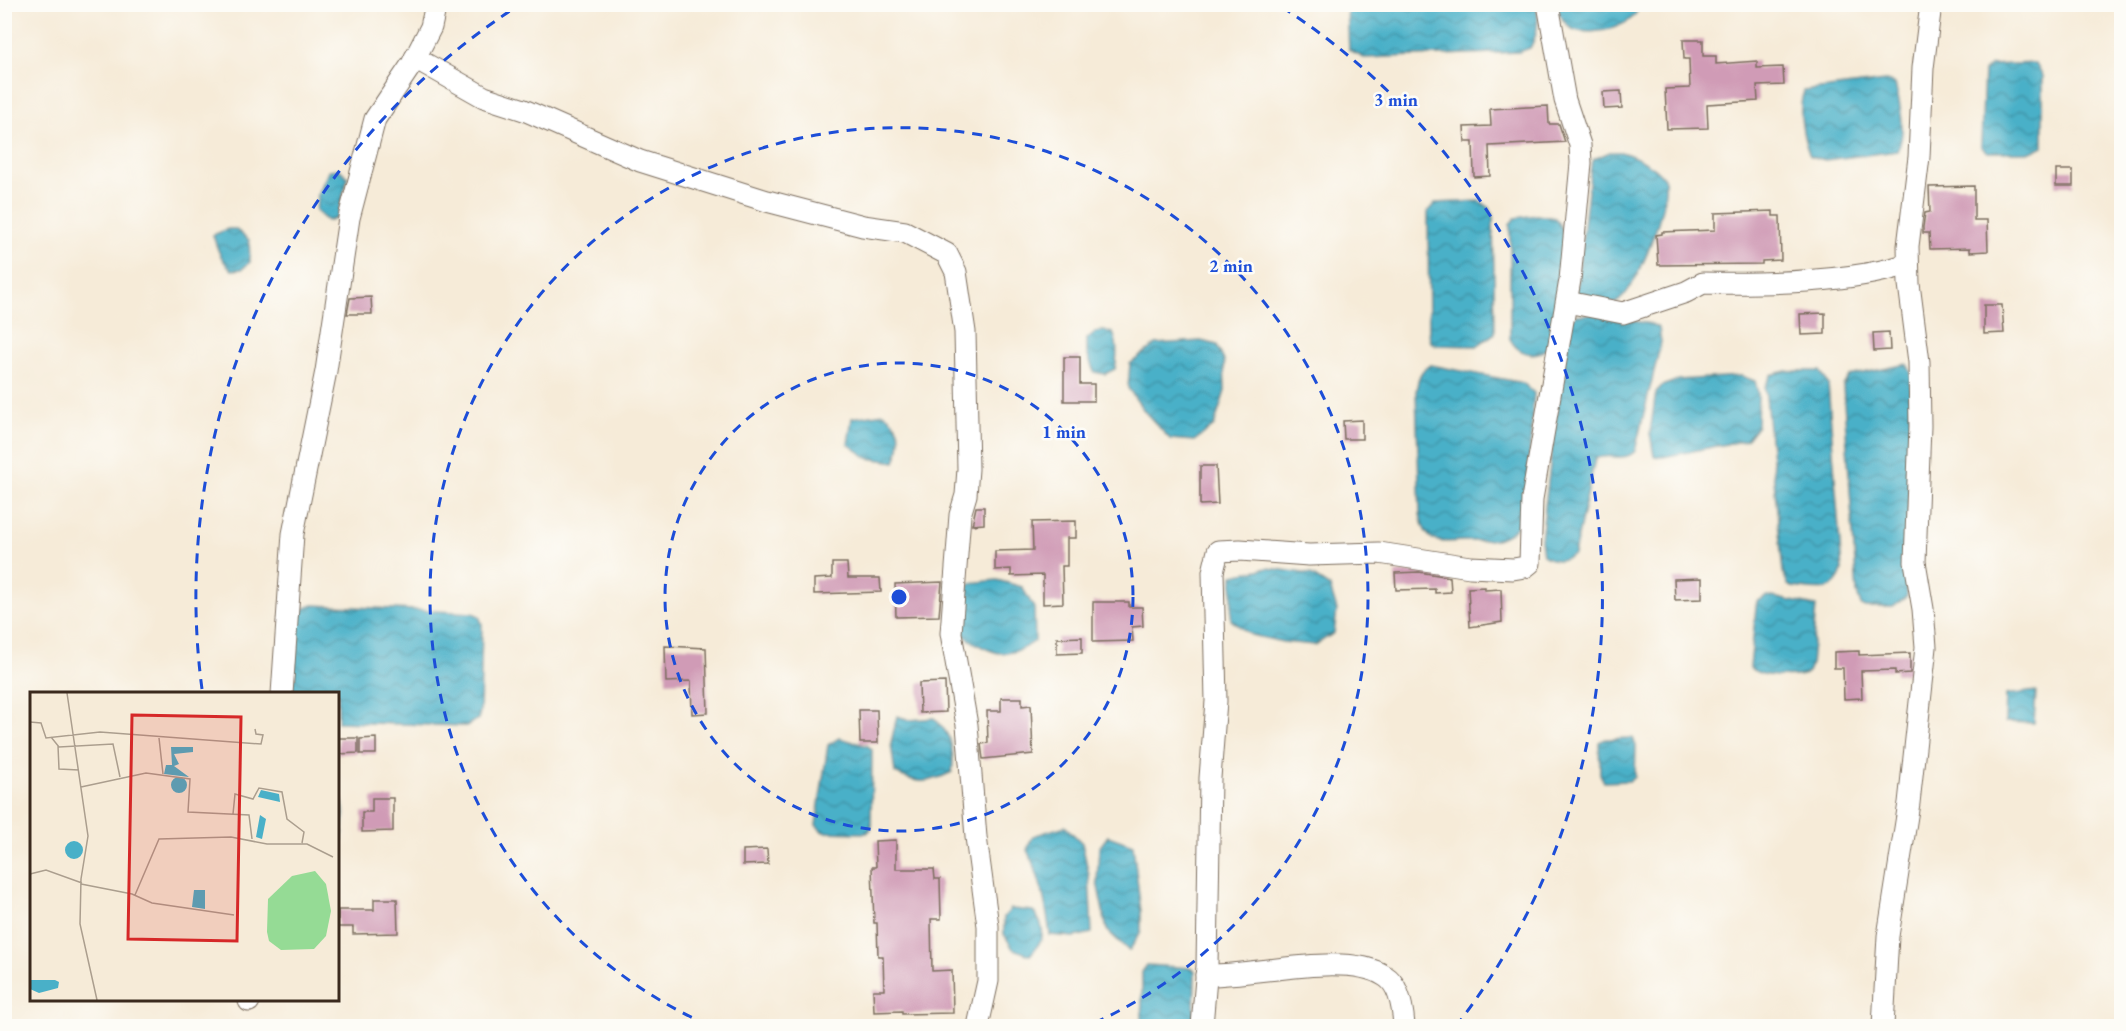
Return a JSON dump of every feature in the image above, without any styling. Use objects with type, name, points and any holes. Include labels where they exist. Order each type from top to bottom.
[{"type":"street","points":[[282,692],[293,534],[326,371],[349,218],[375,119],[415,58],[431,27],[436,4]]},
{"type":"street","points":[[1202,1026],[1206,975],[1210,778],[1216,701],[1214,572],[1218,551],[1240,550],[1309,555],[1379,553],[1470,567],[1525,567],[1530,563],[1532,499],[1545,412],[1567,302],[1581,163],[1580,145],[1565,100],[1548,4]]},
{"type":"street","points":[[1883,1026],[1886,946],[1909,803],[1926,647],[1923,609],[1915,562],[1920,426],[1919,362],[1908,246],[1919,156],[1923,68],[1931,4]]},
{"type":"street","points":[[415,58],[484,97],[524,110],[640,161],[785,206],[863,226],[905,232],[947,254],[956,273],[965,332],[968,478],[960,515],[951,633],[967,725],[988,926],[988,981],[978,1026]]},
{"type":"street","points":[[1567,302],[1623,313],[1686,292],[1703,283],[1836,279],[1881,273],[1908,264]]},
{"type":"street","points":[[1206,975],[1226,976],[1312,965],[1359,967],[1386,976],[1396,988],[1404,1026]]},
{"type":"water","points":[[1347,5],[1536,5],[1538,22],[1530,48],[1519,52],[1364,58],[1349,50]]},
{"type":"water","points":[[1556,5],[1639,5],[1636,13],[1622,24],[1603,31],[1583,32],[1568,26]]},
{"type":"water","points":[[2036,63],[2043,76],[2043,146],[2031,152],[1987,152],[1981,146],[1984,71],[1991,65]]},
{"type":"water","points":[[1886,81],[1895,84],[1900,110],[1902,136],[1897,151],[1825,160],[1810,156],[1802,124],[1801,106],[1804,91]]},
{"type":"water","points":[[1610,152],[1622,152],[1641,160],[1659,172],[1665,181],[1662,209],[1649,248],[1632,284],[1615,303],[1584,299],[1576,292],[1591,166],[1594,159]]},
{"type":"water","points":[[339,169],[348,177],[337,218],[327,221],[316,211],[318,194],[329,170]]},
{"type":"water","points":[[1480,201],[1490,208],[1493,217],[1495,333],[1477,346],[1436,345],[1431,342],[1429,334],[1428,211],[1435,203]]},
{"type":"water","points":[[1537,215],[1555,218],[1567,238],[1549,347],[1533,354],[1522,351],[1510,339],[1510,224],[1515,218]]},
{"type":"water","points":[[228,229],[235,229],[249,240],[250,262],[242,269],[232,270],[222,258],[216,245],[213,235]]},
{"type":"water","points":[[1594,314],[1651,324],[1659,328],[1661,342],[1635,451],[1631,455],[1621,457],[1606,456],[1595,459],[1574,554],[1555,560],[1543,555],[1541,540],[1567,325],[1575,315]]},
{"type":"water","points":[[1096,332],[1113,333],[1117,351],[1115,369],[1105,374],[1094,372],[1087,353],[1087,339]]},
{"type":"water","points":[[1201,341],[1217,345],[1224,361],[1225,391],[1214,426],[1194,441],[1170,439],[1145,412],[1128,388],[1130,364],[1156,344]]},
{"type":"water","points":[[1907,364],[1911,372],[1907,596],[1893,607],[1865,607],[1861,605],[1857,593],[1843,386],[1849,376]]},
{"type":"water","points":[[1431,365],[1523,383],[1534,393],[1525,514],[1514,530],[1507,535],[1481,541],[1443,542],[1430,537],[1424,528],[1420,514],[1416,392],[1418,380]]},
{"type":"water","points":[[1786,371],[1820,371],[1828,384],[1842,571],[1834,585],[1822,590],[1792,587],[1788,585],[1783,572],[1765,387],[1771,375]]},
{"type":"water","points":[[1741,376],[1755,381],[1758,393],[1757,426],[1746,440],[1663,457],[1654,456],[1650,433],[1656,392],[1662,386],[1678,380]]},
{"type":"water","points":[[884,413],[895,424],[900,435],[895,462],[868,458],[848,444],[852,418]]},
{"type":"water","points":[[1268,568],[1310,574],[1330,587],[1337,610],[1334,633],[1315,645],[1283,642],[1251,635],[1231,620],[1233,575]]},
{"type":"water","points":[[997,580],[1022,587],[1034,608],[1035,641],[1014,652],[988,650],[960,633],[963,603],[970,583]]},
{"type":"water","points":[[1767,596],[1816,606],[1811,665],[1808,673],[1778,676],[1750,668],[1757,601]]},
{"type":"water","points":[[313,605],[473,613],[479,616],[482,624],[478,719],[466,726],[339,722],[339,692],[289,692],[297,618],[300,610]]},
{"type":"water","points":[[2036,691],[2034,723],[2005,722],[2006,695]]},
{"type":"water","points":[[897,716],[910,720],[934,718],[950,742],[953,756],[952,772],[924,781],[895,773],[891,743]]},
{"type":"water","points":[[839,738],[868,746],[872,750],[871,829],[867,833],[823,832],[816,825],[828,745]]},
{"type":"water","points":[[1633,738],[1636,746],[1635,777],[1629,781],[1604,782],[1600,774],[1599,742],[1606,739]]},
{"type":"water","points":[[339,795],[343,804],[344,817],[339,846]]},
{"type":"water","points":[[1065,826],[1082,843],[1089,875],[1092,933],[1074,937],[1050,935],[1042,891],[1027,850],[1033,836]]},
{"type":"water","points":[[1108,836],[1133,845],[1141,912],[1141,932],[1129,951],[1107,930],[1097,882],[1099,848]]},
{"type":"water","points":[[1011,909],[1033,911],[1041,923],[1041,939],[1030,955],[1013,949],[1004,934],[1004,917]]},
{"type":"water","points":[[1147,965],[1192,968],[1195,971],[1194,1020],[1176,1026],[1142,1022],[1142,972]]},
{"type":"building","points":[[1683,40],[1703,40],[1703,56],[1716,56],[1716,64],[1757,61],[1757,68],[1783,67],[1784,85],[1757,86],[1758,101],[1707,104],[1708,128],[1667,129],[1665,89],[1690,88],[1689,59],[1684,59]]},
{"type":"building","points":[[1621,91],[1622,108],[1604,109],[1603,92]]},
{"type":"building","points":[[1548,106],[1549,124],[1559,124],[1565,142],[1489,146],[1490,176],[1474,177],[1473,142],[1465,142],[1464,127],[1491,126],[1490,109]]},
{"type":"building","points":[[2056,170],[2073,170],[2073,186],[2056,186]]},
{"type":"building","points":[[1974,186],[1974,220],[1987,220],[1988,251],[1970,252],[1970,248],[1930,249],[1929,233],[1923,233],[1925,213],[1930,212],[1929,187]]},
{"type":"building","points":[[1773,211],[1773,216],[1780,216],[1781,260],[1762,261],[1762,264],[1658,265],[1656,235],[1662,232],[1715,230],[1715,213]]},
{"type":"building","points":[[371,297],[372,314],[347,314],[350,298]]},
{"type":"building","points":[[1984,305],[2002,305],[2004,333],[1984,334]]},
{"type":"building","points":[[1825,313],[1825,334],[1801,335],[1800,314]]},
{"type":"building","points":[[1889,332],[1890,350],[1874,351],[1873,333]]},
{"type":"building","points":[[1064,357],[1080,357],[1080,384],[1094,384],[1094,401],[1064,401]]},
{"type":"building","points":[[1362,420],[1362,439],[1344,439],[1343,421]]},
{"type":"building","points":[[1200,466],[1216,466],[1218,504],[1200,505]]},
{"type":"building","points":[[976,507],[984,507],[984,524],[972,525]]},
{"type":"building","points":[[1076,521],[1076,538],[1067,538],[1067,566],[1062,566],[1063,603],[1043,604],[1043,575],[1011,576],[1011,569],[995,570],[995,551],[1033,550],[1032,522]]},
{"type":"building","points":[[832,563],[847,563],[848,578],[880,578],[881,592],[814,594],[814,579],[832,578]]},
{"type":"building","points":[[1419,572],[1450,577],[1451,592],[1435,593],[1435,589],[1396,590],[1395,573]]},
{"type":"building","points":[[1702,578],[1702,599],[1675,600],[1674,579]]},
{"type":"building","points":[[942,582],[939,616],[896,617],[895,584]]},
{"type":"building","points":[[1485,587],[1485,590],[1501,589],[1502,622],[1470,627],[1468,588]]},
{"type":"building","points":[[1093,602],[1129,602],[1129,607],[1142,607],[1143,626],[1132,627],[1133,641],[1093,642]]},
{"type":"building","points":[[1082,637],[1082,653],[1057,654],[1057,638]]},
{"type":"building","points":[[665,646],[706,648],[708,713],[692,714],[691,681],[666,682]]},
{"type":"building","points":[[1859,651],[1859,655],[1910,653],[1910,673],[1895,674],[1895,670],[1861,671],[1862,698],[1844,699],[1843,668],[1834,668],[1834,652]]},
{"type":"building","points":[[945,682],[946,712],[920,713],[919,683]]},
{"type":"building","points":[[1001,698],[1022,698],[1022,706],[1031,705],[1033,754],[983,759],[981,744],[988,743],[987,711],[1001,711]]},
{"type":"building","points":[[859,710],[877,710],[878,743],[860,743]]},
{"type":"building","points":[[339,738],[358,738],[358,753],[339,754]]},
{"type":"building","points":[[376,738],[376,754],[360,754],[360,739]]},
{"type":"building","points":[[372,798],[393,798],[393,831],[362,832],[362,812],[372,812]]},
{"type":"building","points":[[896,840],[896,869],[934,869],[935,879],[940,879],[941,919],[931,919],[932,971],[952,970],[953,1013],[874,1012],[873,990],[884,990],[883,956],[878,956],[877,923],[874,923],[872,867],[876,867],[875,841]]},
{"type":"building","points":[[767,849],[768,864],[743,865],[743,850]]},
{"type":"building","points":[[374,899],[397,899],[398,933],[353,934],[353,927],[339,927],[339,910],[374,910]]}]
